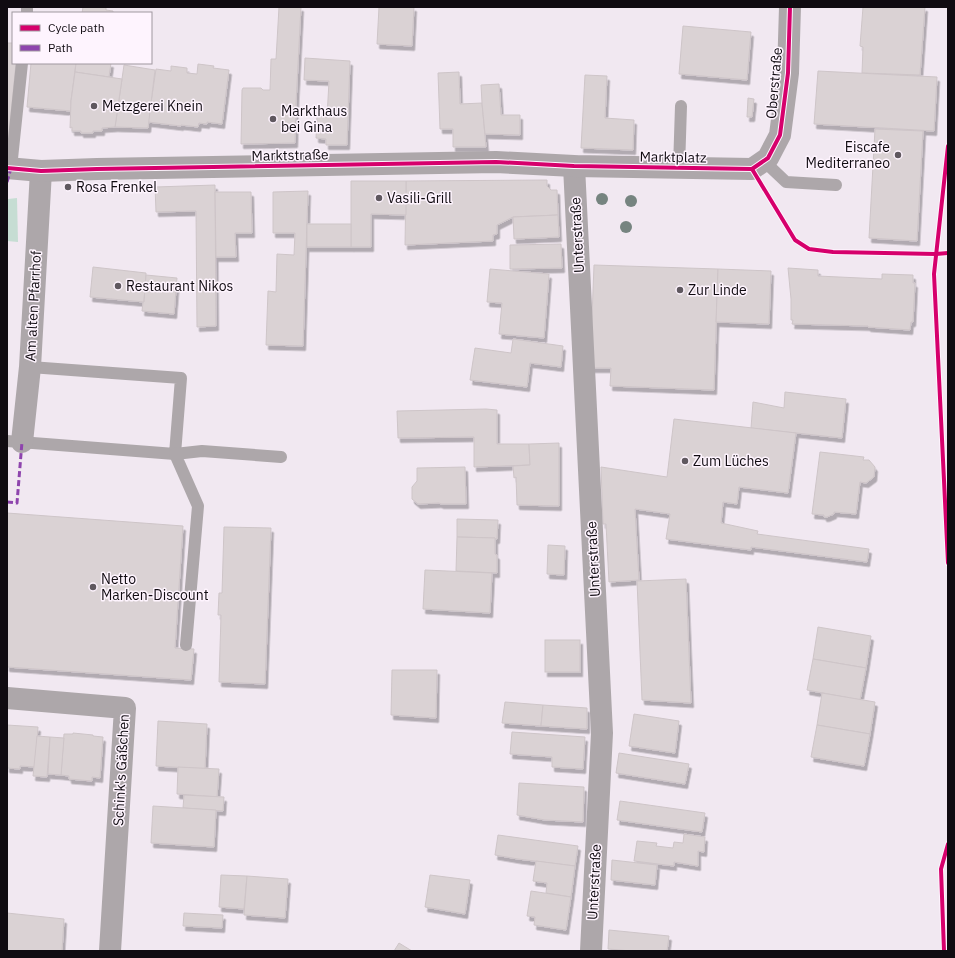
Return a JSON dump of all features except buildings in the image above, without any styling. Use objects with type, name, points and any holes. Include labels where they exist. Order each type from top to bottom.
[{"type":"street","name":"Oberstraße","points":[[766,159],[780,135],[788,73],[790,7]]},
{"type":"street","name":"Marktplatz","points":[[574,166],[752,169],[766,159]]},
{"type":"street","name":"Marktstraße","points":[[9,168],[41,171],[97,168],[496,162],[574,166]]},
{"type":"street","name":"Unterstraße","points":[[574,166],[602,733],[591,951]]},
{"type":"street","name":"Am alten Pfarrhof","points":[[14,441],[30,367],[41,171]]},
{"type":"street","name":"Schink's Gäßchen","points":[[7,698],[125,708],[110,951]]},
{"type":"lane","name":"Marktstraße","points":[[9,168],[22,64]]},
{"type":"lane","points":[[679,168],[680,106]]},
{"type":"lane","points":[[766,159],[786,182],[836,185]]},
{"type":"lane","points":[[30,367],[181,378],[175,454],[198,506],[186,645]]},
{"type":"lane","points":[[14,441],[175,454],[202,451],[281,457]]},
{"type":"green space","points":[[17,198],[18,242],[7,241],[8,199]]},
{"type":"marked path","points":[[7,182],[11,168]]},
{"type":"marked path","points":[[7,502],[17,503],[22,442]]},
{"type":"cycle path","points":[[7,168],[41,171],[496,162],[574,166],[752,169],[768,158],[780,135],[788,73],[790,7]]},
{"type":"cycle path","points":[[948,146],[934,274],[948,563]]},
{"type":"cycle path","points":[[752,169],[795,240],[809,249],[833,252],[948,253]]},
{"type":"cycle path","points":[[944,951],[941,869],[948,844]]},
{"type":"place","name":"Metzgerei Knein","points":[[94,106]]},
{"type":"place","name":"Markthaus bei Gina","points":[[273,119]]},
{"type":"place","name":"Eiscafe Mediterraneo","points":[[898,155]]},
{"type":"place","name":"Rosa Frenkel","points":[[68,187]]},
{"type":"place","name":"Vasili-Grill","points":[[379,198]]},
{"type":"place","name":"Restaurant Nikos","points":[[118,286]]},
{"type":"place","name":"Zur Linde","points":[[680,290]]},
{"type":"place","name":"Zum Lüches","points":[[685,461]]},
{"type":"place","name":"Netto Marken-Discount","points":[[93,587]]}]
